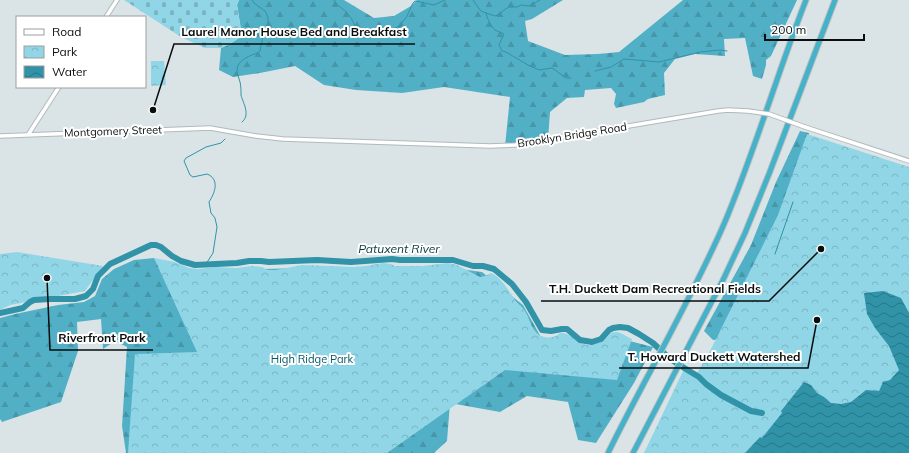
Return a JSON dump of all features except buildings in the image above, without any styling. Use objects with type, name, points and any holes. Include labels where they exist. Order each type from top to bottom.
[{"type":"highway","points":[[608,453],[703,270],[724,223],[806,0]]},
{"type":"highway","points":[[633,453],[735,255],[758,202],[835,0]]},
{"type":"street","points":[[107,16],[117,0]]},
{"type":"street","points":[[28,134],[58,88]]},
{"type":"street","name":"Brooklyn Bridge Road","points":[[226,130],[268,138],[298,140],[490,146],[515,145],[718,111],[748,110],[769,114],[909,161]]},
{"type":"street","name":"Montgomery Street","points":[[0,136],[210,128],[226,130]]},
{"type":"green space","points":[[124,0],[239,0],[237,5],[242,36],[221,48],[205,48],[181,37]]},
{"type":"green space","points":[[239,0],[344,0],[374,18],[394,16],[411,6],[417,0],[563,0],[532,19],[525,21],[528,41],[565,55],[619,52],[683,0],[797,0],[771,56],[766,60],[762,79],[753,76],[745,38],[724,39],[725,56],[695,54],[675,59],[664,73],[665,95],[648,99],[644,102],[616,108],[614,104],[616,94],[611,88],[585,90],[584,97],[567,98],[550,112],[548,140],[505,146],[510,97],[444,87],[402,93],[356,90],[324,85],[295,66],[233,77],[219,70],[221,48],[242,36],[237,5]]},
{"type":"green space","points":[[151,61],[164,61],[166,85],[151,86]]},
{"type":"green space","points":[[800,131],[809,133],[781,223],[724,339],[713,340],[704,331],[751,245],[776,182]]},
{"type":"green space","points":[[807,134],[909,167],[909,453],[644,453],[685,367],[697,373],[709,353],[778,215]]},
{"type":"green space","points":[[17,252],[103,266],[85,291],[10,305],[0,310],[0,254]]},
{"type":"green space","name":"High Ridge Park","points":[[154,258],[157,263],[186,271],[303,268],[371,270],[386,266],[452,268],[482,272],[523,305],[542,339],[601,348],[614,337],[653,347],[634,383],[596,443],[578,440],[568,402],[527,396],[500,412],[450,403],[447,441],[434,453],[126,453],[122,426],[127,347],[115,341],[103,349],[101,319],[77,322],[78,351],[61,402],[2,422],[0,419],[0,318],[58,305],[84,302],[95,296],[102,279],[114,269],[134,260]]},
{"type":"green space","name":"High Ridge Park","points":[[154,258],[175,262],[189,268],[198,269],[252,266],[262,267],[268,270],[276,270],[302,265],[354,267],[383,263],[395,266],[423,266],[448,263],[457,265],[480,277],[491,273],[495,275],[524,310],[534,330],[541,336],[550,337],[562,333],[569,335],[582,343],[590,345],[603,341],[614,332],[618,332],[632,339],[617,380],[505,370],[387,453],[128,453],[135,354],[197,352]]},
{"type":"water","points":[[883,291],[901,298],[909,313],[909,453],[745,453],[760,437],[762,438],[804,382],[811,385],[817,393],[831,403],[841,404],[851,402],[866,390],[879,391],[883,382],[890,380],[899,370],[889,346],[875,328],[867,314],[864,293]]},
{"type":"waterway","points":[[242,122],[245,119],[246,112],[241,95],[237,72],[238,66],[239,63],[245,58],[260,51],[268,22],[268,17],[265,11],[252,0]]},
{"type":"waterway","points":[[334,0],[350,17],[356,29],[360,33],[373,37],[394,34],[406,18],[415,1],[434,5],[445,0]]},
{"type":"waterway","points":[[473,0],[480,10],[495,16],[509,7],[517,7],[521,5],[529,6],[540,0]]},
{"type":"waterway","points":[[486,13],[489,22],[494,29],[504,34],[499,45],[502,51],[539,70],[552,68],[566,78],[571,78]]},
{"type":"waterway","points":[[382,35],[385,31],[392,30],[400,26]]},
{"type":"waterway","points":[[359,34],[361,38],[373,37]]},
{"type":"waterway","points":[[595,71],[611,67],[624,59],[659,62],[700,52],[720,50],[727,51]]},
{"type":"waterway","points":[[206,264],[213,253],[217,227],[215,218],[211,213],[209,202],[213,195],[215,183],[214,179],[207,174],[193,177],[190,175],[184,161],[186,158],[206,147],[221,143],[225,139]]},
{"type":"waterway","points":[[775,254],[793,202]]},
{"type":"waterway","name":"Patuxent River","points":[[0,313],[23,308],[34,300],[75,299],[86,296],[93,289],[98,276],[110,264],[151,245],[161,247],[181,261],[195,265],[249,261],[269,262],[317,260],[351,262],[392,259],[453,260],[473,266],[483,266],[494,269],[512,284],[526,302],[542,330],[551,331],[567,329],[580,340],[592,342],[601,339],[609,330],[613,328],[628,328],[653,343],[669,358],[699,377],[721,395],[751,411],[762,413]]},
{"type":"place","name":"Laurel Manor House Bed and Breakfast","points":[[153,110]]},
{"type":"place","name":"T.H. Duckett Dam Recreational Fields","points":[[821,249]]},
{"type":"place","name":"Riverfront Park","points":[[47,278]]},
{"type":"place","name":"T. Howard Duckett Watershed","points":[[817,320]]}]
